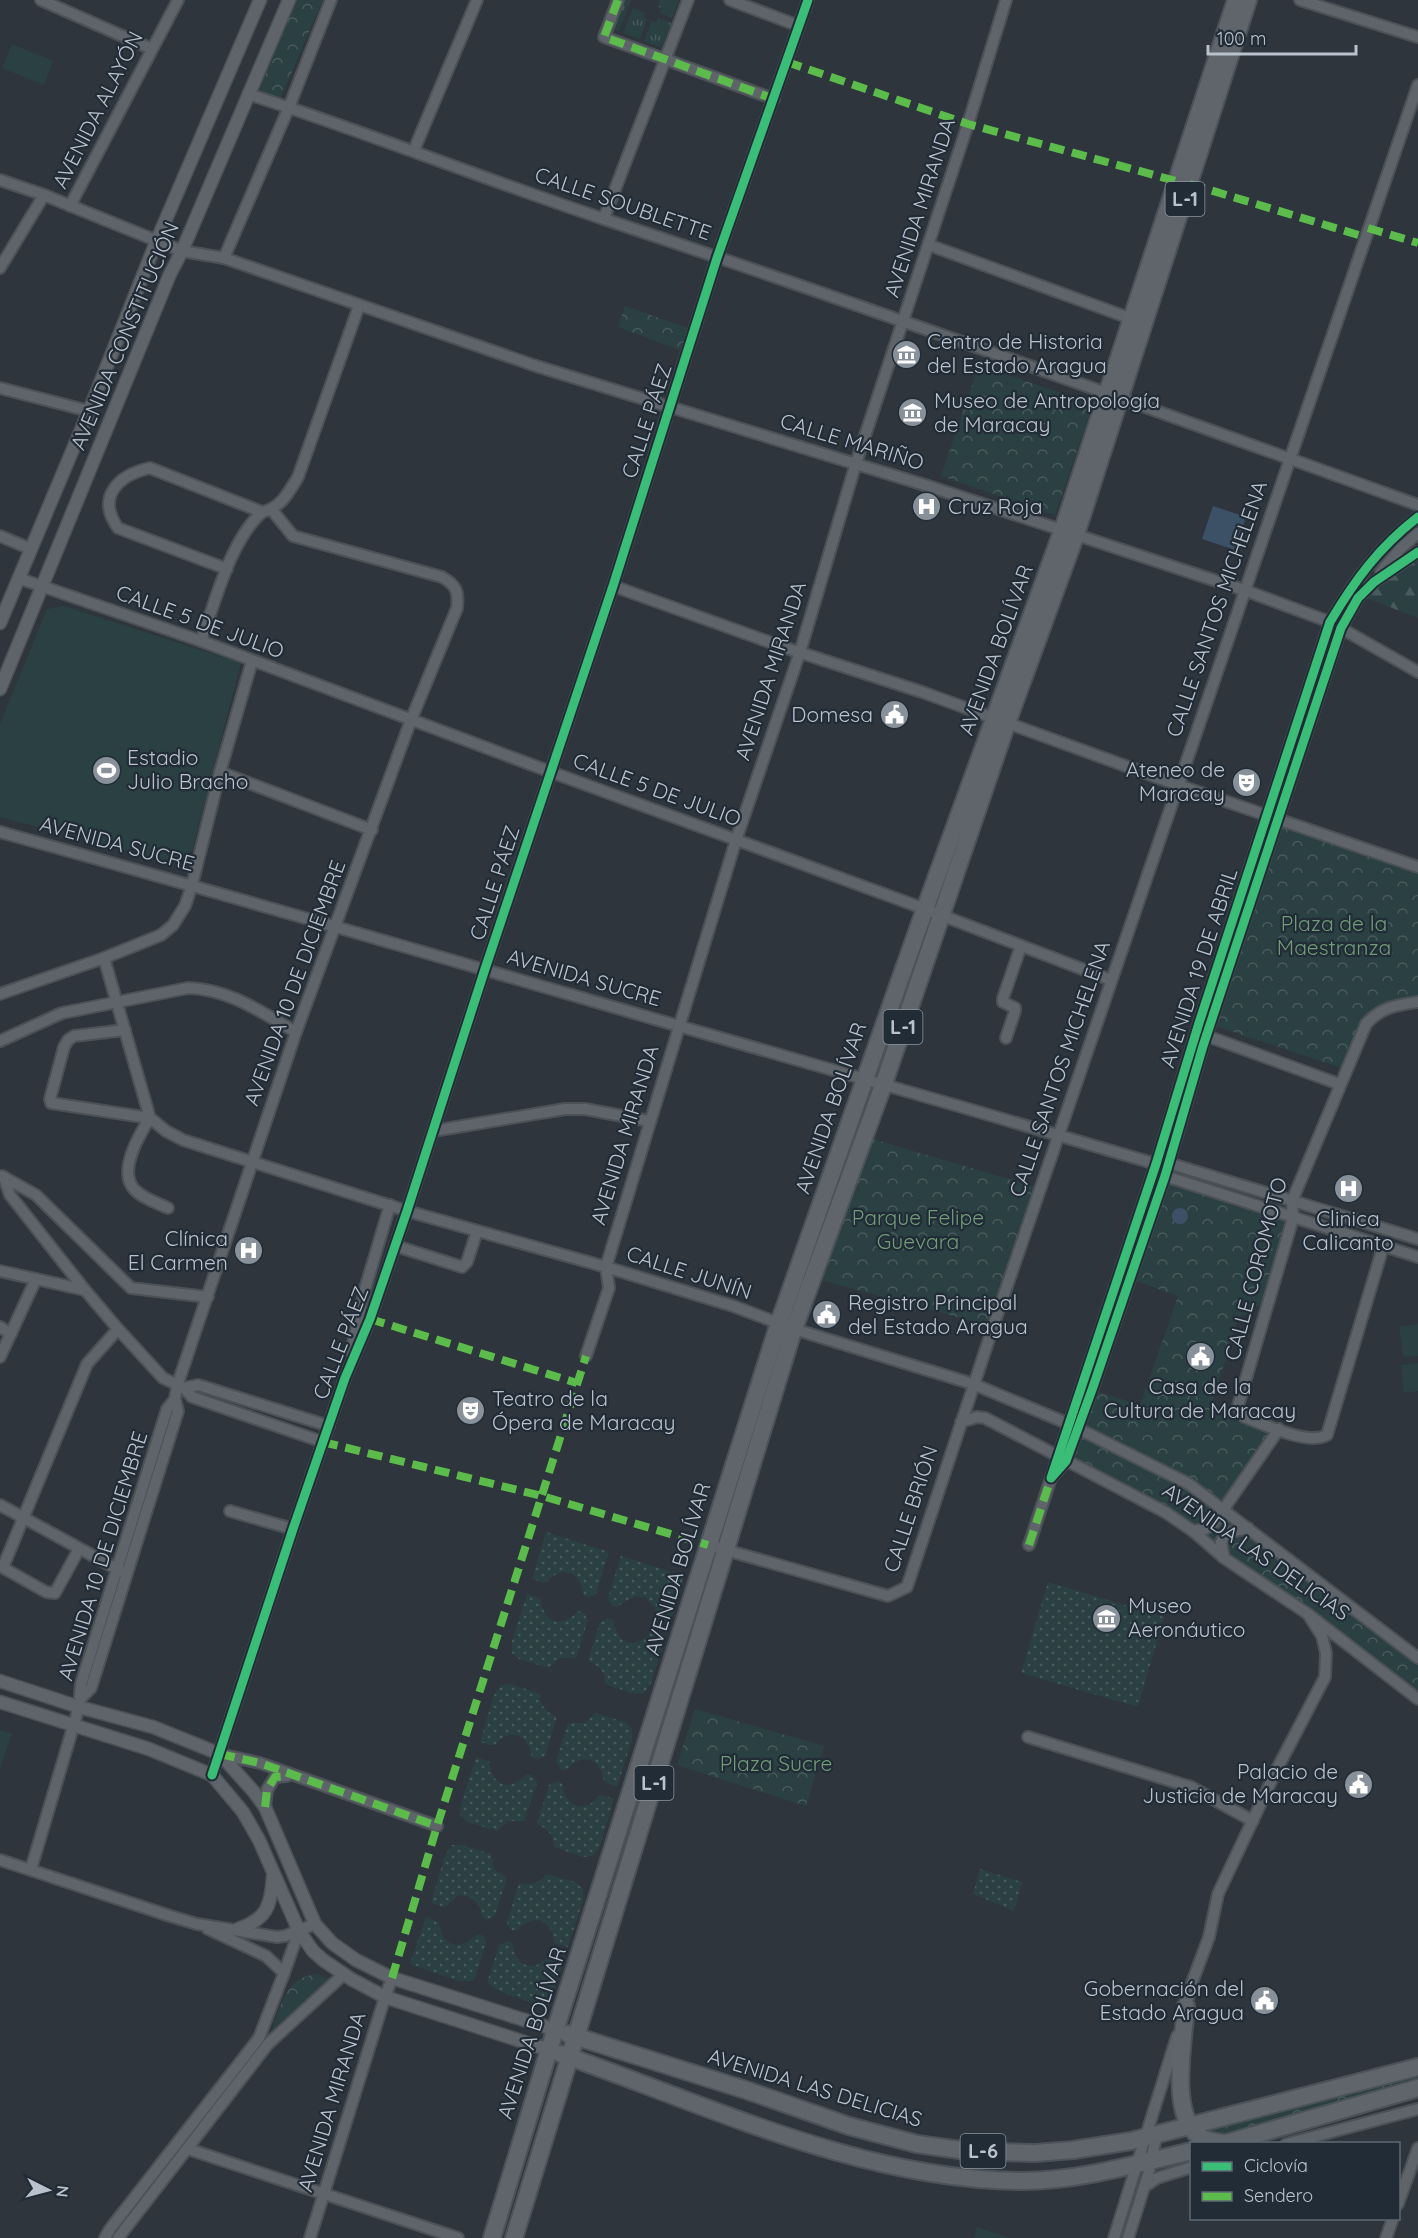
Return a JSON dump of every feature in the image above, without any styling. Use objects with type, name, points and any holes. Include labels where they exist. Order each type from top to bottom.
[{"type":"main road","name":"AVENIDA BOLÍVAR","points":[[1114,396],[1132,319],[1236,0]]},
{"type":"main road","name":"AVENIDA BOLÍVAR","points":[[514,2238],[725,1551],[787,1326],[866,1078],[925,909],[1001,721],[1070,532],[1248,0]]},
{"type":"main road","name":"AVENIDA BOLÍVAR","points":[[492,2238],[708,1545],[787,1326],[884,1083],[941,916],[1001,721]]},
{"type":"main road","points":[[1186,2006],[1181,2083],[1182,2106],[1189,2125],[1198,2136],[1216,2142]]},
{"type":"main road","name":"AVENIDA LAS DELICIAS","points":[[556,2030],[749,2091],[849,2126],[916,2144],[960,2150],[1035,2153],[1073,2150],[1152,2135],[1418,2067]]},
{"type":"main road","name":"L-6","points":[[549,2050],[741,2120],[859,2158],[923,2173],[962,2178],[1023,2181],[1144,2163],[1190,2151]]},
{"type":"main road","points":[[1228,2142],[1418,2088]]},
{"type":"street","points":[[41,0],[152,49]]},
{"type":"street","name":"AVENIDA ALAYÓN","points":[[70,207],[178,0]]},
{"type":"street","name":"AVENIDA CONSTITUCIÓN","points":[[0,623],[89,411],[157,240],[260,0]]},
{"type":"street","name":"AVENIDA CONSTITUCIÓN","points":[[0,689],[170,274],[289,0]]},
{"type":"street","points":[[224,258],[289,107],[331,0]]},
{"type":"street","points":[[414,150],[477,0]]},
{"type":"street","points":[[618,0],[604,37],[774,99]]},
{"type":"street","points":[[604,218],[688,0]]},
{"type":"street","points":[[730,0],[799,26]]},
{"type":"street","name":"CALLE PÁEZ","points":[[212,1775],[292,1529],[345,1378],[370,1319],[396,1246],[484,969],[613,586],[717,258],[808,0]]},
{"type":"street","name":"AVENIDA MIRANDA","points":[[586,1356],[609,1288],[606,1267],[678,1026],[736,840],[800,652],[856,463],[929,244],[1006,0]]},
{"type":"street","points":[[1300,0],[1418,37]]},
{"type":"street","name":"CALLE SANTOS MICHELENA","points":[[973,1384],[1418,85]]},
{"type":"street","name":"CALLE SOUBLETTE","points":[[248,94],[414,150],[1418,505]]},
{"type":"street","points":[[0,180],[182,250]]},
{"type":"street","points":[[0,268],[44,195]]},
{"type":"street","points":[[929,244],[1132,319]]},
{"type":"street","name":"CALLE MARIÑO","points":[[182,250],[224,258],[536,366],[856,463],[1244,590],[1330,622],[1418,672]]},
{"type":"street","points":[[201,641],[227,569],[250,523],[288,495],[298,477],[359,306]]},
{"type":"street","points":[[0,388],[89,411]]},
{"type":"street","points":[[227,569],[118,528],[109,510],[111,493],[122,478],[150,468],[267,511]]},
{"type":"street","name":"AVENIDA 10 DE DICIEMBRE","points":[[31,1869],[80,1702],[91,1688],[122,1571],[178,1411],[175,1399],[181,1387],[208,1296],[296,1032],[411,720],[457,608],[459,595],[454,584],[442,577],[293,536],[267,511]]},
{"type":"street","name":"AVENIDA 19 DE ABRIL","points":[[1029,1545],[1051,1478],[1062,1459],[1165,1176],[1330,622],[1356,579],[1375,556],[1418,517]]},
{"type":"street","points":[[1374,582],[1389,560],[1418,533]]},
{"type":"street","points":[[0,536],[31,549]]},
{"type":"street","name":"AVENIDA 19 DE ABRIL","points":[[1074,1427],[1156,1164],[1272,816],[1341,628],[1358,598],[1374,582],[1418,552]]},
{"type":"street","name":"CALLE 5 DE JULIO","points":[[18,579],[201,641],[1111,980]]},
{"type":"street","points":[[613,586],[1418,867]]},
{"type":"street","points":[[0,994],[104,958],[161,935],[173,925],[186,906],[220,772],[252,661]]},
{"type":"street","points":[[220,772],[372,830]]},
{"type":"street","name":"AVENIDA SUCRE","points":[[0,832],[884,1083],[1156,1164],[1168,1163],[1418,1239]]},
{"type":"street","points":[[1006,1038],[1015,1008],[1004,1002],[1003,998],[1021,946]]},
{"type":"street","points":[[104,958],[150,1118],[137,1139],[128,1174],[130,1182],[138,1193],[168,1208]]},
{"type":"street","points":[[0,1041],[62,1013],[188,988],[209,988],[246,1004],[296,1032]]},
{"type":"street","name":"CALLE COROMOTO","points":[[1383,1247],[1327,1435],[1318,1439],[1307,1439],[1244,1417],[1238,1406],[1293,1218],[1292,1201],[1339,1084],[1366,1024],[1372,1017],[1395,1005],[1418,1002]]},
{"type":"street","points":[[125,1030],[74,1036],[68,1040],[64,1047],[50,1099],[51,1103],[150,1118]]},
{"type":"street","points":[[1207,1036],[1339,1084]]},
{"type":"street","points":[[433,1131],[565,1108],[585,1109],[649,1120]]},
{"type":"street","name":"CALLE JUNÍN","points":[[150,1118],[166,1131],[183,1140],[407,1211],[606,1267],[733,1306],[787,1326],[973,1384]]},
{"type":"street","points":[[1156,1164],[1165,1176],[1418,1257]]},
{"type":"street","points":[[2,1175],[36,1195],[131,1288],[208,1296]]},
{"type":"street","points":[[2,1175],[10,1195],[85,1290],[163,1378],[181,1387],[192,1397],[323,1442]]},
{"type":"street","points":[[345,1378],[365,1290],[390,1205]]},
{"type":"street","points":[[396,1246],[462,1267],[467,1262],[477,1231]]},
{"type":"street","points":[[0,1271],[85,1290]]},
{"type":"street","points":[[0,1357],[36,1279]]},
{"type":"street","points":[[0,1327],[11,1334]]},
{"type":"street","points":[[79,1549],[55,1593],[46,1592],[1,1567],[87,1364],[118,1329]]},
{"type":"street","name":"CALLE BRIÓN","points":[[708,1545],[888,1596],[907,1587],[973,1384]]},
{"type":"street","name":"AVENIDA LAS DELICIAS","points":[[973,1384],[1074,1427],[1189,1484],[1418,1658]]},
{"type":"street","points":[[181,1387],[198,1385],[329,1426]]},
{"type":"street","points":[[251,1417],[256,1402]]},
{"type":"street","name":"AVENIDA LAS DELICIAS","points":[[961,1422],[977,1417],[985,1418],[1166,1512],[1193,1531],[1224,1558],[1308,1614],[1418,1699]]},
{"type":"street","points":[[1193,1531],[1210,1527],[1279,1429]]},
{"type":"street","points":[[0,1505],[122,1571]]},
{"type":"street","points":[[230,1511],[292,1529]]},
{"type":"street","points":[[1224,1558],[1221,1542],[1227,1533],[1248,1528]]},
{"type":"street","points":[[1114,2238],[1144,2163],[1193,1980],[1209,1937],[1218,1894],[1324,1677],[1326,1653],[1322,1636],[1308,1614]]},
{"type":"street","name":"L-6","points":[[0,1681],[80,1702],[153,1727],[220,1754],[265,1807],[315,1924],[332,1943],[375,1971],[392,1978],[556,2030]]},
{"type":"street","name":"L-6","points":[[0,1702],[149,1749],[212,1775],[243,1812],[259,1840],[299,1931],[313,1951],[344,1974],[384,1996],[549,2050]]},
{"type":"street","points":[[1028,1737],[1191,1787],[1253,1821]]},
{"type":"street","points":[[220,1754],[260,1763],[436,1826]]},
{"type":"street","points":[[265,1807],[267,1790],[275,1777],[291,1775]]},
{"type":"street","points":[[0,1860],[197,1924],[266,1956],[285,1973]]},
{"type":"street","points":[[238,1929],[249,1925],[265,1912],[272,1899],[273,1873]]},
{"type":"street","points":[[197,1924],[277,1937],[315,1924]]},
{"type":"street","points":[[105,2238],[188,2149],[263,2041],[299,1931]]},
{"type":"street","points":[[118,2238],[145,2193],[263,2041],[344,1974]]},
{"type":"street","name":"AVENIDA MIRANDA","points":[[310,2238],[384,1996],[392,1978]]},
{"type":"street","points":[[1294,2142],[1418,2109]]},
{"type":"street","points":[[1400,2198],[1418,2148]]},
{"type":"street","points":[[188,2149],[458,2238]]},
{"type":"street","points":[[1128,2238],[1144,2188],[1144,2163]]},
{"type":"street","points":[[1144,2188],[1156,2178],[1190,2168]]},
{"type":"street","points":[[1386,2238],[1392,2220]]},
{"type":"green space","points":[[294,0],[323,0],[280,99],[256,89]]},
{"type":"green space","points":[[624,0],[631,0],[619,31],[613,29]]},
{"type":"green space","points":[[660,0],[679,0],[672,18],[660,13],[661,8],[658,7]]},
{"type":"green space","points":[[633,8],[645,13],[644,18],[647,19],[640,39],[623,33]]},
{"type":"green space","points":[[658,18],[671,23],[661,48],[644,41],[652,21],[656,23]]},
{"type":"green space","points":[[12,44],[53,61],[44,85],[2,68]]},
{"type":"green space","points":[[625,306],[688,328],[680,350],[618,327]]},
{"type":"green space","points":[[979,365],[1093,404],[1055,515],[941,476]]},
{"type":"green space","points":[[1418,560],[1418,618],[1364,597],[1377,579]]},
{"type":"green space","name":"Estadio Julio Bracho","points":[[64,606],[241,663],[192,851],[173,863],[0,817],[0,724],[47,609]]},
{"type":"green space","name":"Plaza de la Maestranza","points":[[1282,823],[1418,870],[1418,999],[1394,1001],[1376,1009],[1342,1068],[1215,1026]]},
{"type":"green space","name":"Parque Felipe Guevara","points":[[869,1138],[1036,1187],[990,1326],[821,1280],[838,1224]]},
{"type":"green space","points":[[1165,1176],[1293,1218],[1270,1298],[1238,1319],[1211,1407],[1279,1429],[1227,1509],[1418,1658],[1418,1699],[1192,1525],[1067,1459],[1092,1390],[1140,1405],[1178,1296],[1130,1279]]},
{"type":"green space","points":[[1418,1324],[1418,1356],[1403,1357],[1399,1327]]},
{"type":"green space","points":[[1418,1363],[1418,1391],[1404,1393],[1401,1365]]},
{"type":"green space","points":[[546,1532],[609,1552],[596,1594],[590,1597],[583,1595],[579,1580],[570,1573],[558,1573],[546,1583],[532,1579]]},
{"type":"green space","points":[[621,1556],[684,1576],[670,1623],[656,1618],[655,1608],[645,1597],[630,1598],[616,1607],[613,1606],[608,1598]]},
{"type":"green space","points":[[1048,1582],[1164,1617],[1138,1707],[1021,1673]]},
{"type":"green space","points":[[527,1594],[541,1599],[545,1614],[554,1621],[560,1622],[572,1617],[578,1611],[583,1612],[588,1620],[576,1658],[560,1658],[549,1668],[519,1659],[512,1653],[512,1641]]},
{"type":"green space","points":[[609,1618],[613,1620],[618,1635],[628,1642],[639,1642],[651,1632],[665,1636],[651,1683],[644,1693],[634,1694],[605,1684],[601,1670],[588,1661],[600,1622]]},
{"type":"green space","points":[[511,1684],[540,1694],[544,1708],[557,1717],[545,1756],[542,1758],[532,1758],[527,1743],[518,1736],[506,1736],[494,1746],[480,1742],[494,1695],[501,1685]]},
{"type":"green space","name":"Plaza Sucre","points":[[695,1709],[824,1746],[806,1806],[677,1765]]},
{"type":"green space","points":[[595,1713],[625,1722],[632,1728],[632,1740],[617,1787],[604,1782],[595,1762],[584,1759],[572,1764],[566,1770],[561,1770],[556,1761],[568,1723],[585,1723]]},
{"type":"green space","points":[[0,1730],[12,1734],[0,1769]]},
{"type":"green space","points":[[476,1757],[490,1762],[494,1777],[503,1784],[509,1785],[521,1780],[527,1774],[532,1775],[537,1783],[524,1821],[508,1821],[497,1831],[468,1822],[460,1816],[461,1804]]},
{"type":"green space","points":[[558,1781],[562,1783],[567,1798],[576,1806],[588,1805],[600,1795],[614,1799],[600,1846],[593,1856],[583,1857],[554,1847],[550,1833],[537,1824],[549,1785]]},
{"type":"green space","points":[[452,1845],[462,1845],[491,1854],[494,1869],[507,1878],[495,1916],[487,1920],[483,1918],[476,1901],[469,1897],[459,1895],[445,1907],[431,1903],[445,1855]]},
{"type":"green space","points":[[980,1869],[1022,1882],[1014,1911],[973,1894]]},
{"type":"green space","points":[[546,1874],[575,1882],[583,1889],[583,1901],[568,1947],[554,1943],[550,1928],[541,1921],[529,1922],[516,1931],[507,1924],[519,1883],[534,1883]]},
{"type":"green space","points":[[426,1917],[439,1922],[443,1937],[452,1944],[464,1943],[477,1934],[484,1938],[486,1943],[474,1981],[458,1981],[410,1964]]},
{"type":"green space","points":[[508,1941],[512,1943],[517,1958],[526,1965],[538,1965],[550,1955],[564,1959],[548,2008],[501,1992],[487,1983],[499,1945]]},
{"type":"green space","points":[[316,1974],[333,1980],[270,2036],[280,2006],[290,1988],[305,1976]]},
{"type":"green space","points":[[1418,2067],[1418,2088],[1228,2142],[1198,2136],[1216,2117]]},
{"type":"green space","points":[[977,2227],[1010,2238],[974,2238]]},
{"type":"water","points":[[1213,506],[1246,517],[1235,550],[1202,539]]},
{"type":"water","points":[[1177,1208],[1183,1208],[1188,1216],[1186,1222],[1177,1224],[1172,1219],[1172,1213]]},
{"type":"marked path","points":[[618,0],[604,37],[774,99]]},
{"type":"marked path","points":[[787,62],[968,124],[1176,181]]},
{"type":"marked path","points":[[1190,184],[1365,237]]},
{"type":"marked path","points":[[1368,228],[1418,243]]},
{"type":"marked path","points":[[370,1319],[577,1383]]},
{"type":"marked path","points":[[392,1978],[437,1826],[586,1356]]},
{"type":"marked path","points":[[323,1442],[542,1496],[708,1545]]},
{"type":"marked path","points":[[1029,1545],[1051,1478]]},
{"type":"marked path","points":[[220,1754],[260,1763],[437,1826]]},
{"type":"marked path","points":[[265,1807],[267,1790],[275,1777],[287,1776]]},
{"type":"cycle path","points":[[212,1775],[345,1378],[370,1319],[407,1211],[613,586],[717,258],[808,0]]},
{"type":"cycle path","points":[[1418,517],[1391,540],[1369,565],[1330,622],[1199,1023],[1156,1164],[1051,1478],[1066,1461],[1165,1176],[1203,1046],[1341,628],[1358,598],[1374,582],[1418,552]]},
{"type":"place","name":"Centro de Historia del Estado Aragua","points":[[906,354]]},
{"type":"place","name":"Museo de Antropología de Maracay","points":[[913,413]]},
{"type":"place","name":"Cruz Roja","points":[[927,507]]},
{"type":"place","name":"Domesa","points":[[894,715]]},
{"type":"place","name":"Estadio Julio Bracho","points":[[106,770]]},
{"type":"place","name":"Ateneo de Maracay","points":[[1246,782]]},
{"type":"place","name":"Clinica Calicanto","points":[[1348,1188]]},
{"type":"place","name":"Clínica El Carmen","points":[[249,1251]]},
{"type":"place","name":"Registro Principal del Estado Aragua","points":[[827,1315]]},
{"type":"place","name":"Casa de la Cultura de Maracay","points":[[1200,1356]]},
{"type":"place","name":"Teatro de la Ópera de Maracay","points":[[471,1411]]},
{"type":"place","name":"Museo Aeronáutico","points":[[1107,1618]]},
{"type":"place","name":"Palacio de Justicia de Maracay","points":[[1359,1784]]},
{"type":"place","name":"Gobernación del Estado Aragua","points":[[1265,2001]]}]
